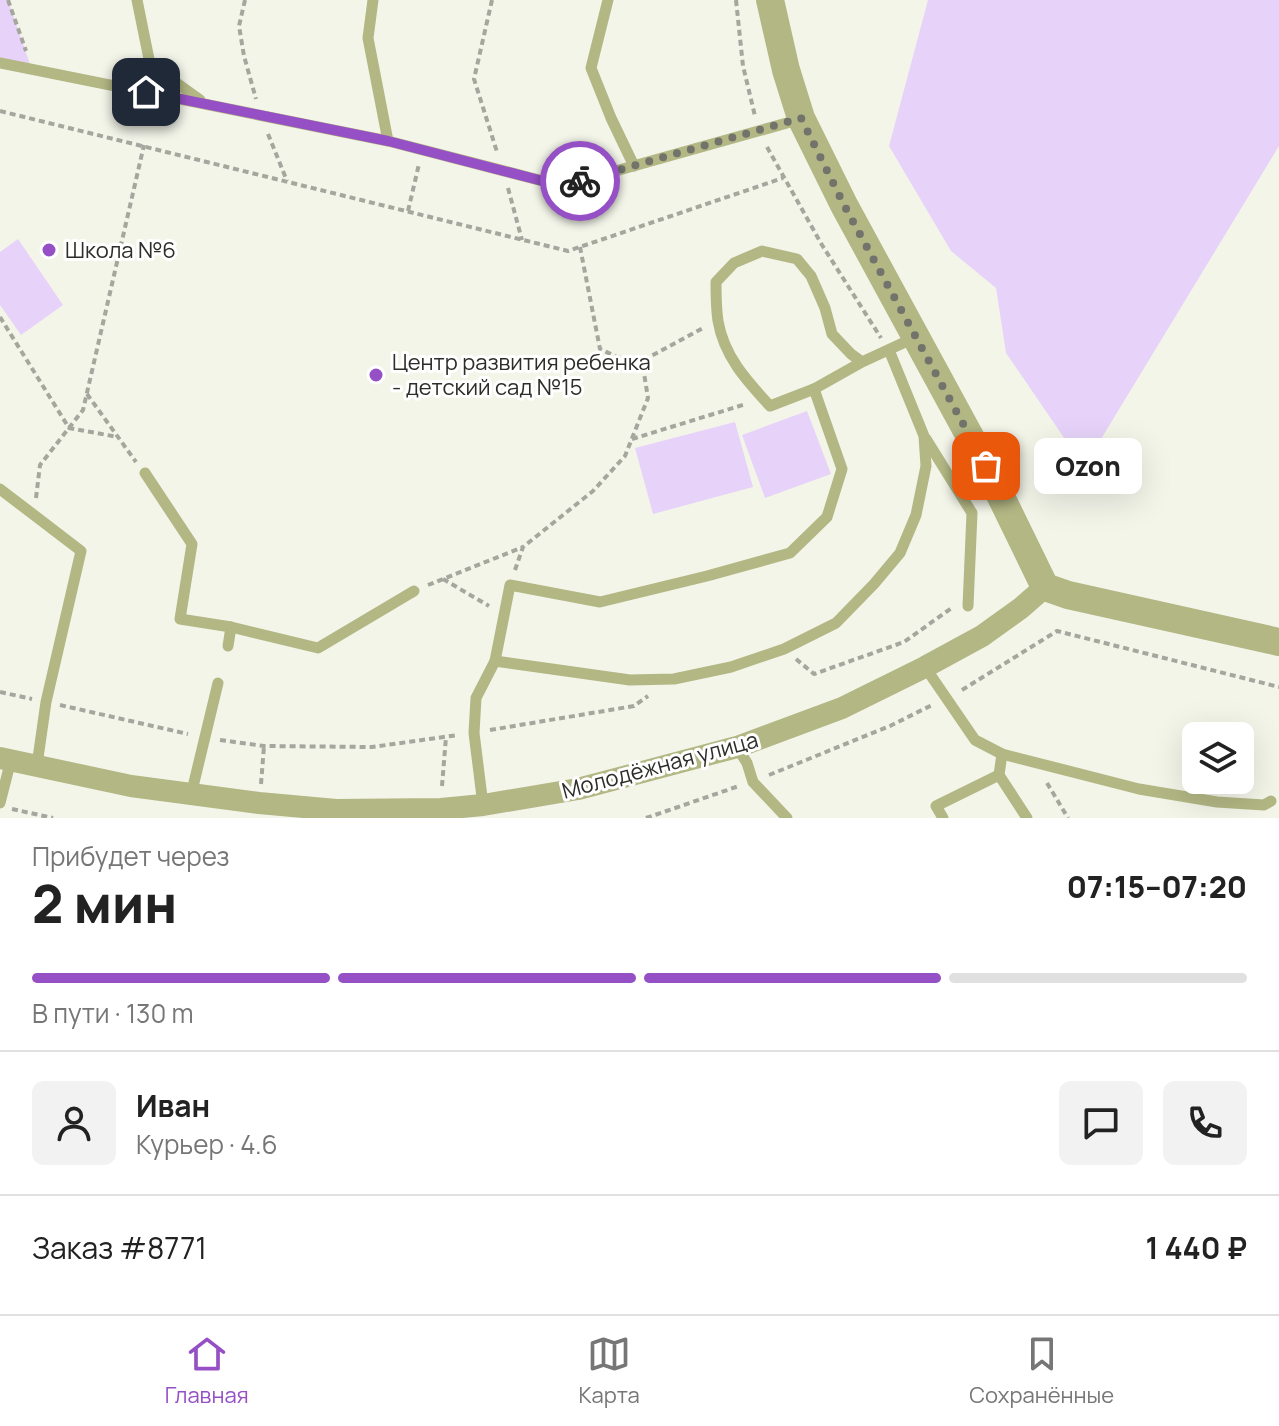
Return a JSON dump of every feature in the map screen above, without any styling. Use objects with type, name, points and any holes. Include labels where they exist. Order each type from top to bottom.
[{"type":"street","points":[[770,0],[801,118],[844,205],[986,466],[1045,587],[1068,595],[1278,636]]},
{"type":"street","name":"Молодёжная улица","points":[[5,759],[131,786],[191,795],[336,810],[448,811],[578,789],[737,747],[842,708],[982,636],[1045,587]]},
{"type":"lane","points":[[137,0],[150,64],[204,103]]},
{"type":"lane","points":[[373,0],[368,38],[388,141]]},
{"type":"lane","points":[[608,0],[591,68],[634,166]]},
{"type":"lane","points":[[0,63],[388,141],[562,186],[801,118]]},
{"type":"lane","points":[[862,362],[832,334],[816,286],[797,259],[762,251],[734,263],[716,282],[718,320],[725,349],[746,380],[770,406],[814,389],[916,337]]},
{"type":"lane","points":[[889,350],[924,436],[972,513],[968,601]]},
{"type":"lane","points":[[483,805],[474,733],[476,698],[495,661],[510,585],[600,602],[790,553],[827,517],[842,469],[814,389]]},
{"type":"lane","points":[[495,661],[630,680],[674,679],[731,667],[784,649],[836,623],[900,553],[916,515],[921,491],[926,466],[924,436]]},
{"type":"lane","points":[[145,473],[192,544],[180,619],[231,627],[318,648],[414,591]]},
{"type":"lane","points":[[0,489],[81,551],[46,702],[37,765]]},
{"type":"lane","points":[[228,646],[231,627]]},
{"type":"lane","points":[[925,667],[975,740],[1002,754],[1139,789],[1217,802],[1264,805],[1271,801]]},
{"type":"lane","points":[[191,795],[218,683]]},
{"type":"lane","points":[[737,747],[747,763],[753,782],[787,818]]},
{"type":"lane","points":[[1002,754],[999,775],[1027,818]]},
{"type":"lane","points":[[0,804],[5,759]]},
{"type":"lane","points":[[943,818],[936,806],[999,775]]},
{"type":"path","points":[[8,0],[32,70]]},
{"type":"path","points":[[245,0],[239,26],[244,56],[261,115],[287,181]]},
{"type":"path","points":[[492,0],[474,79],[522,240]]},
{"type":"path","points":[[736,0],[743,66],[758,131],[822,245],[889,350]]},
{"type":"path","points":[[0,111],[568,251],[783,178]]},
{"type":"path","points":[[33,514],[40,465],[83,410],[144,145]]},
{"type":"path","points":[[408,211],[423,150]]},
{"type":"path","points":[[580,247],[600,349],[617,357],[642,361],[718,320]]},
{"type":"path","points":[[0,317],[69,428],[118,437]]},
{"type":"path","points":[[414,591],[523,547],[593,491],[625,456],[648,398],[642,361]]},
{"type":"path","points":[[86,393],[145,473]]},
{"type":"path","points":[[632,439],[763,398]]},
{"type":"path","points":[[510,585],[523,547]]},
{"type":"path","points":[[443,579],[504,615]]},
{"type":"path","points":[[784,649],[814,674],[904,642],[968,601]]},
{"type":"path","points":[[966,702],[959,691],[1057,631],[1279,687]]},
{"type":"path","points":[[0,692],[205,738],[264,746],[372,747],[634,706],[674,679]]},
{"type":"path","points":[[646,818],[753,782],[890,726],[947,698]]},
{"type":"path","points":[[446,737],[448,811]]},
{"type":"path","points":[[261,781],[264,746]]},
{"type":"path","points":[[0,804],[53,818]]},
{"type":"shaded area","points":[[0,0],[8,0],[32,70],[0,63]]},
{"type":"shaded area","points":[[928,0],[1279,0],[1279,146],[1084,467],[1006,353],[996,288],[951,251],[889,146]]},
{"type":"shaded area","points":[[18,239],[63,305],[21,335],[0,305],[0,252]]},
{"type":"shaded area","points":[[807,411],[831,474],[765,498],[742,435]]},
{"type":"shaded area","points":[[735,422],[753,487],[653,514],[635,448]]},
{"type":"way so far","points":[[580,181],[801,118],[844,205],[986,466]]},
{"type":"place","name":"Школа №6","points":[[49,250]]},
{"type":"place","name":"Центр развития ребенка - детский сад №15","points":[[376,375]]},
{"type":"place","name":"Ozon","points":[[986,466]]},
{"type":"route","points":[[146,92],[388,141],[562,186],[580,181]]}]
